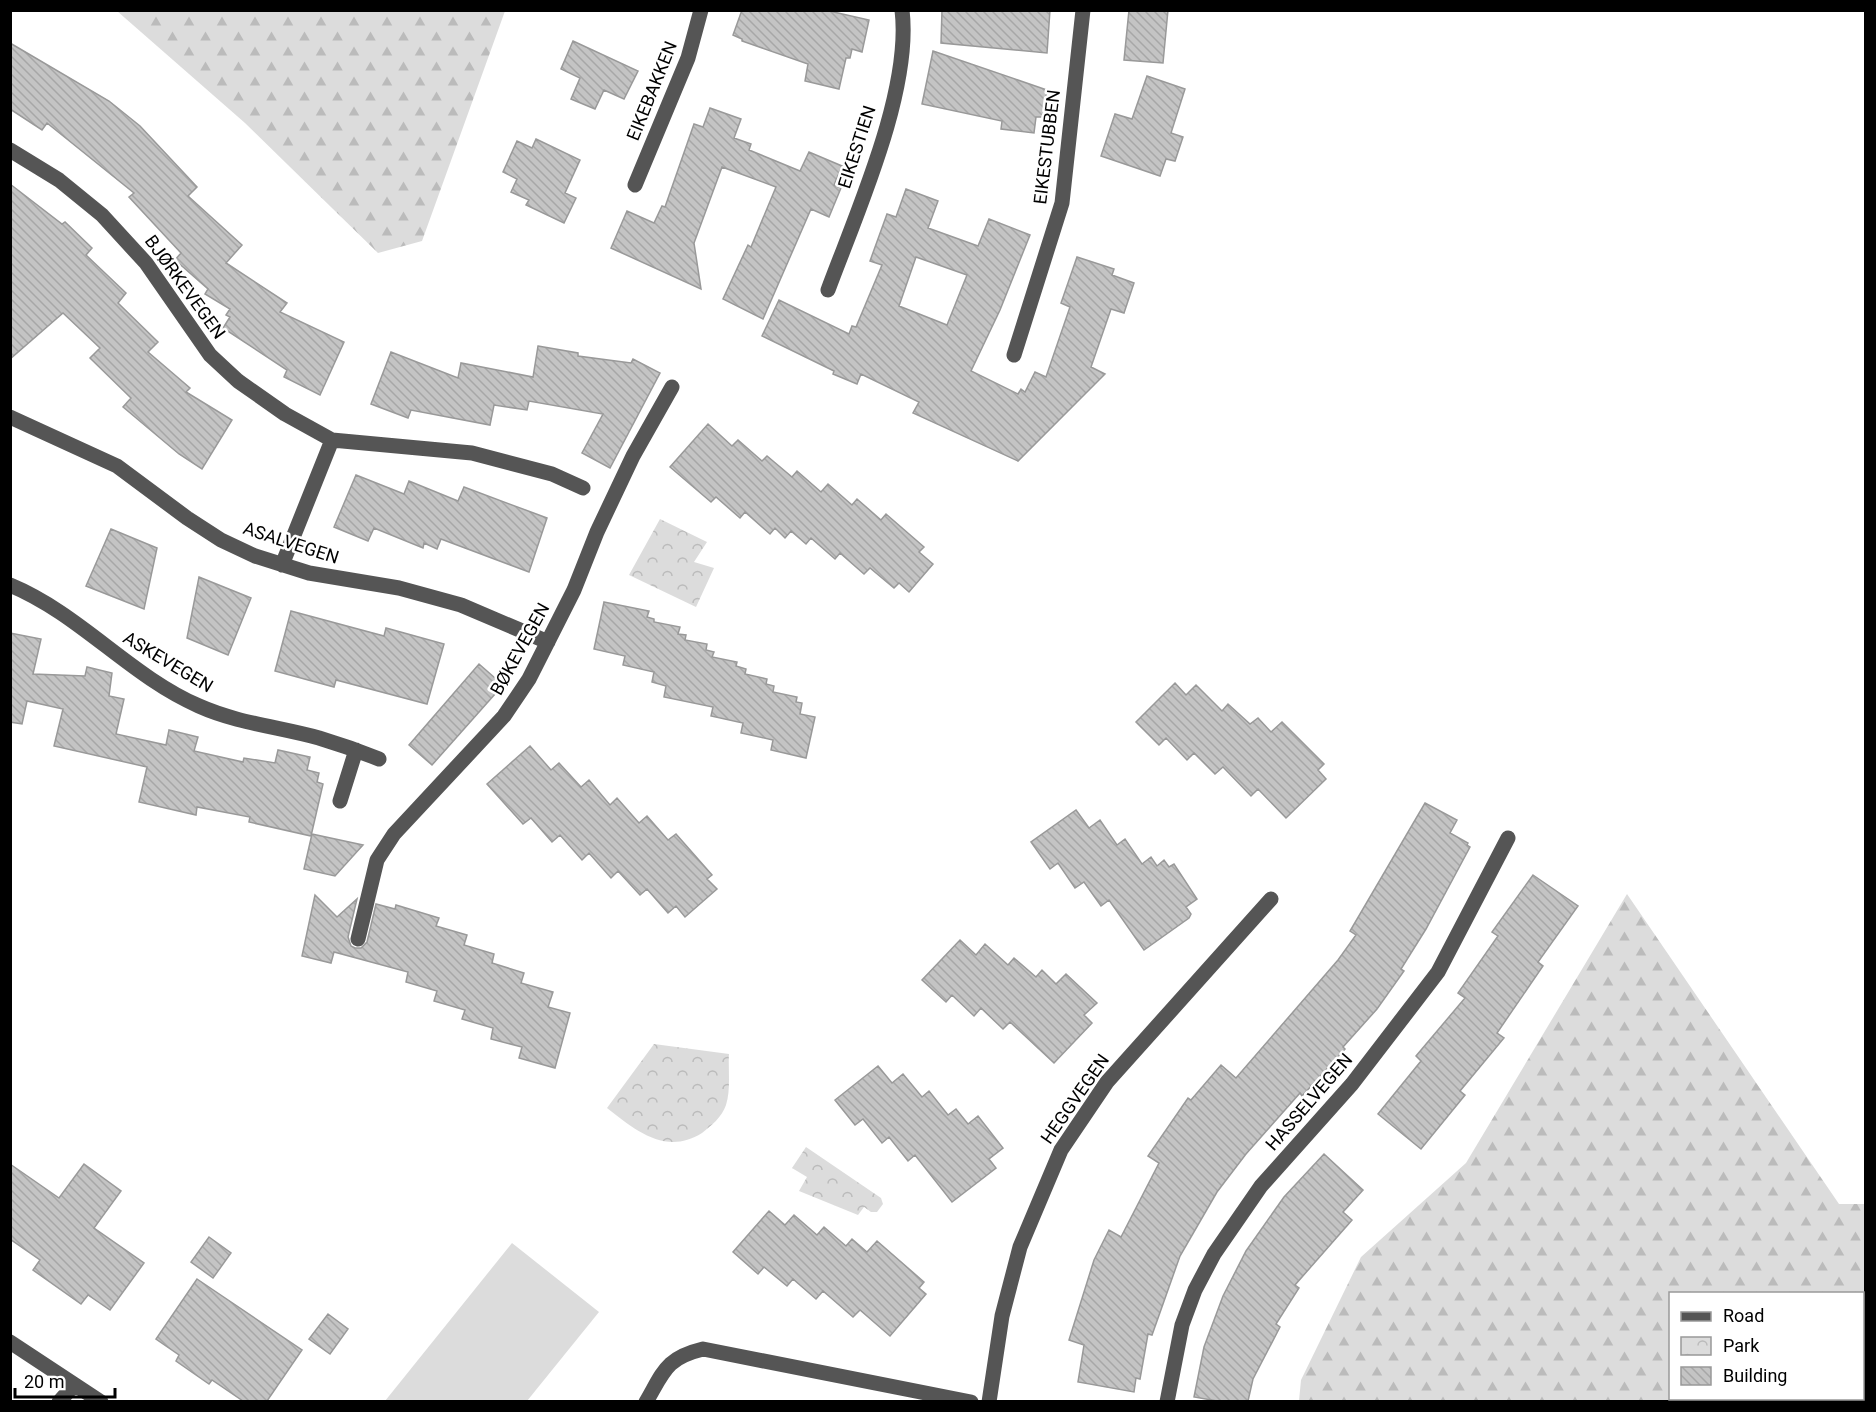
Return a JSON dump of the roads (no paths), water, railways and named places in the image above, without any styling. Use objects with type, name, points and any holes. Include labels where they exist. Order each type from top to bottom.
[{"type":"street","name":"EIKEBAKKEN","points":[[635,185],[688,58],[701,10]]},
{"type":"street","name":"EIKESTIEN","points":[[828,290],[882,142],[899,70],[904,29],[902,10]]},
{"type":"street","name":"EIKESTUBBEN","points":[[1014,355],[1062,203],[1083,10]]},
{"type":"street","name":"BJØRKEVEGEN","points":[[10,150],[59,180],[122,235],[146,263],[210,355],[231,374],[285,414],[332,440],[472,453],[552,474],[583,488]]},
{"type":"street","name":"BØKEVEGEN","points":[[358,939],[377,860],[394,834],[504,716],[529,679],[574,590],[597,532],[633,456],[672,387]]},
{"type":"street","name":"ASALVEGEN","points":[[12,422],[117,466],[221,540],[282,565],[341,580],[399,588],[461,605],[548,642]]},
{"type":"street","points":[[282,565],[332,440]]},
{"type":"street","name":"ASKEVEGEN","points":[[10,585],[63,615],[135,667],[199,706],[239,720],[319,738],[379,759]]},
{"type":"street","points":[[339,801],[356,750]]},
{"type":"street","name":"HASSELVEGEN","points":[[1167,1401],[1182,1325],[1195,1290],[1214,1254],[1261,1186],[1352,1084],[1438,972],[1508,838]]},
{"type":"street","name":"HEGGVEGEN","points":[[989,1401],[1002,1316],[1020,1247],[1062,1150],[1107,1082],[1271,899]]},
{"type":"street","points":[[10,1342],[101,1401]]},
{"type":"street","points":[[646,1401],[668,1365],[676,1357],[703,1349],[970,1401]]},
{"type":"street","points":[[59,1401],[74,1385]]}]
